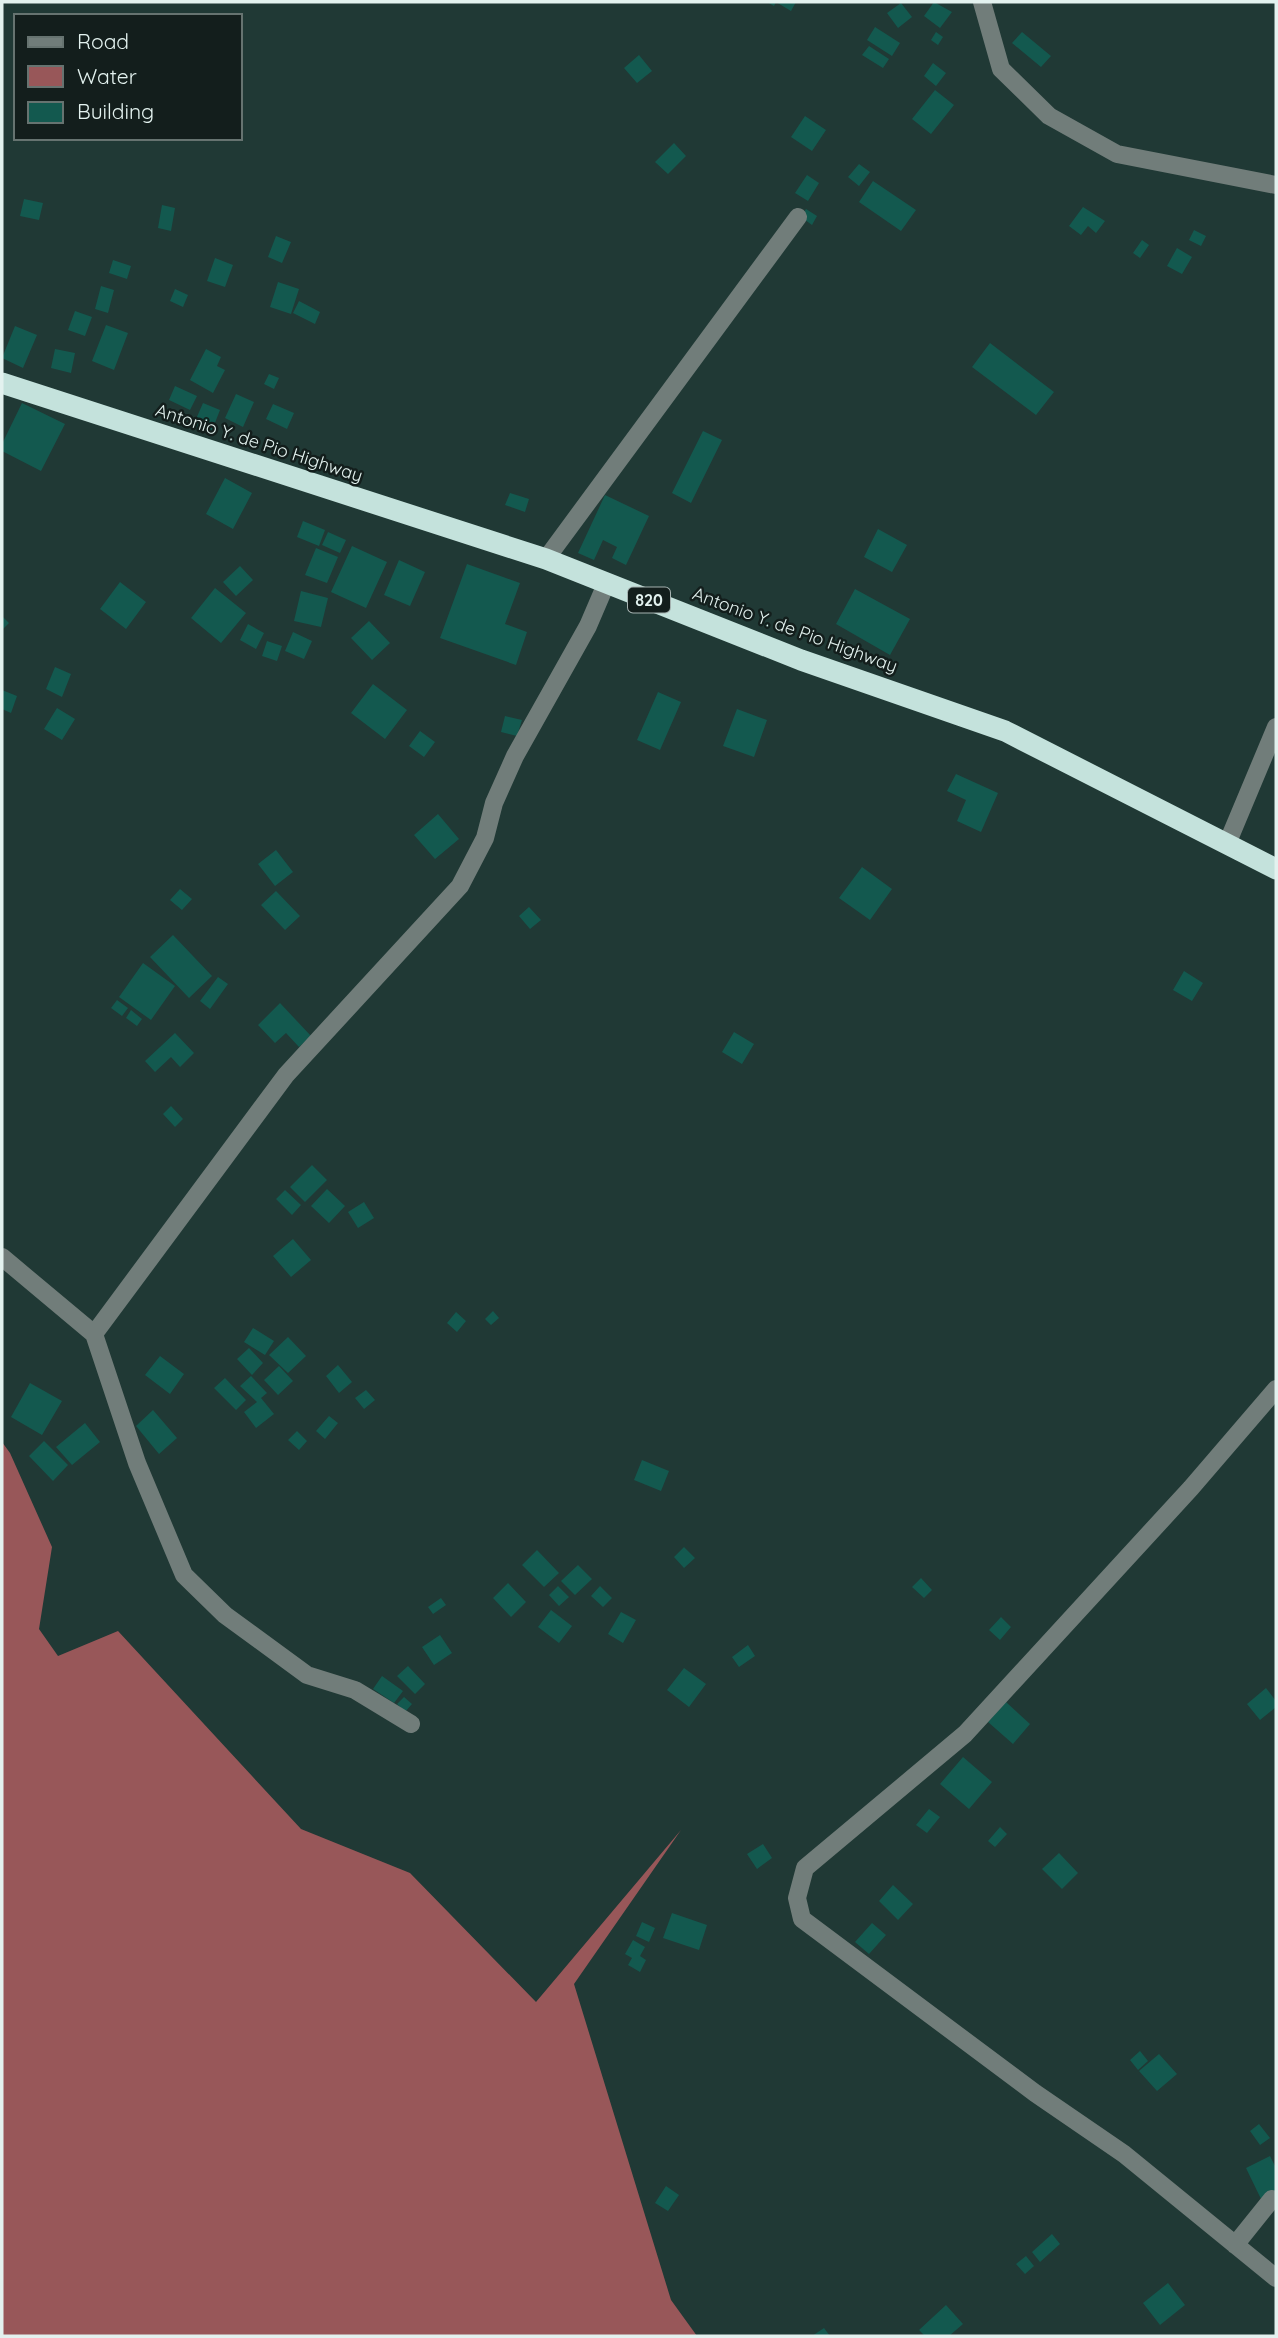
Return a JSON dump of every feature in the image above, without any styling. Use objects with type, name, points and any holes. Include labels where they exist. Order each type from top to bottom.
[{"type":"highway","name":"Antonio Y. de Pio Highway","points":[[2,383],[545,559],[801,660],[1005,731],[1276,869]]},
{"type":"street","points":[[982,2],[1001,69],[1049,116],[1117,154],[1276,185]]},
{"type":"street","points":[[545,559],[798,216]]},
{"type":"street","points":[[94,1334],[286,1075],[460,887],[485,838],[494,803],[515,756],[588,626],[606,584]]},
{"type":"street","points":[[1227,844],[1276,727]]},
{"type":"street","points":[[2,1257],[94,1334],[137,1463],[184,1575],[225,1615],[307,1675],[355,1690],[411,1724]]},
{"type":"street","points":[[1276,1389],[1182,1498],[965,1734],[805,1868],[797,1898],[802,1919],[1035,2093],[1124,2154],[1276,2278]]},
{"type":"street","points":[[1235,2245],[1272,2199]]},
{"type":"water","points":[[2,1442],[10,1453],[52,1547],[39,1629],[58,1656],[118,1631],[301,1829],[410,1873],[536,2002],[681,1830],[574,1984],[671,2300],[697,2336],[2,2336]]},
{"type":"building","points":[[776,2],[796,2],[791,11]]},
{"type":"building","points":[[934,2],[952,12],[940,28],[924,16]]},
{"type":"building","points":[[901,3],[912,17],[898,28],[887,13]]},
{"type":"building","points":[[875,27],[900,43],[892,56],[867,40]]},
{"type":"building","points":[[936,32],[943,37],[938,45],[931,40]]},
{"type":"building","points":[[1022,32],[1051,56],[1041,67],[1012,43]]},
{"type":"building","points":[[869,46],[889,59],[883,68],[862,55]]},
{"type":"building","points":[[639,55],[652,71],[637,83],[624,68]]},
{"type":"building","points":[[933,63],[946,73],[936,86],[924,76]]},
{"type":"building","points":[[935,90],[954,105],[931,134],[912,119]]},
{"type":"building","points":[[805,116],[826,130],[812,151],[791,137]]},
{"type":"building","points":[[674,143],[686,156],[668,174],[655,162]]},
{"type":"building","points":[[859,164],[870,172],[859,186],[848,177]]},
{"type":"building","points":[[807,175],[819,183],[808,201],[795,193]]},
{"type":"building","points":[[873,181],[916,210],[901,231],[859,202]]},
{"type":"building","points":[[24,199],[43,203],[39,220],[20,216]]},
{"type":"building","points":[[162,205],[175,208],[171,231],[158,228]]},
{"type":"building","points":[[1083,207],[1105,221],[1096,233],[1088,226],[1081,235],[1069,226]]},
{"type":"building","points":[[806,209],[817,216],[812,225],[801,217]]},
{"type":"building","points":[[1194,230],[1206,236],[1201,246],[1189,240]]},
{"type":"building","points":[[276,236],[291,242],[282,263],[268,257]]},
{"type":"building","points":[[1142,240],[1149,245],[1140,258],[1133,253]]},
{"type":"building","points":[[1177,248],[1192,257],[1182,274],[1167,266]]},
{"type":"building","points":[[215,258],[233,265],[225,287],[207,281]]},
{"type":"building","points":[[113,260],[131,266],[127,279],[109,273]]},
{"type":"building","points":[[278,282],[299,289],[291,314],[270,307]]},
{"type":"building","points":[[101,286],[114,290],[108,313],[95,309]]},
{"type":"building","points":[[175,289],[188,295],[183,307],[170,301]]},
{"type":"building","points":[[299,301],[320,312],[315,324],[293,313]]},
{"type":"building","points":[[75,311],[92,317],[85,336],[68,330]]},
{"type":"building","points":[[106,325],[128,333],[114,370],[92,361]]},
{"type":"building","points":[[15,326],[37,335],[23,368],[2,358]]},
{"type":"building","points":[[990,343],[1054,392],[1036,415],[972,367]]},
{"type":"building","points":[[55,349],[75,353],[71,373],[51,368]]},
{"type":"building","points":[[206,349],[221,357],[217,366],[225,370],[213,393],[190,380]]},
{"type":"building","points":[[269,374],[279,378],[274,389],[264,384]]},
{"type":"building","points":[[175,386],[197,396],[190,410],[169,400]]},
{"type":"building","points":[[236,394],[254,402],[243,427],[225,418]]},
{"type":"building","points":[[22,403],[65,424],[41,471],[2,451],[2,444]]},
{"type":"building","points":[[203,403],[220,410],[211,433],[193,426]]},
{"type":"building","points":[[273,404],[294,413],[287,429],[266,419]]},
{"type":"building","points":[[703,431],[722,440],[691,503],[672,493]]},
{"type":"building","points":[[225,478],[252,493],[233,529],[206,514]]},
{"type":"building","points":[[510,493],[529,499],[525,512],[505,505]]},
{"type":"building","points":[[605,495],[649,516],[626,565],[612,558],[617,547],[603,540],[594,560],[578,553]]},
{"type":"building","points":[[303,521],[325,530],[319,546],[297,537]]},
{"type":"building","points":[[878,529],[907,545],[892,572],[864,557]]},
{"type":"building","points":[[328,532],[346,540],[340,553],[322,545]]},
{"type":"building","points":[[352,546],[387,562],[366,608],[331,592]]},
{"type":"building","points":[[316,548],[338,557],[327,583],[305,575]]},
{"type":"building","points":[[399,560],[425,572],[410,606],[384,595]]},
{"type":"building","points":[[467,564],[520,583],[505,624],[527,632],[516,665],[440,638]]},
{"type":"building","points":[[240,566],[253,580],[236,596],[223,582]]},
{"type":"building","points":[[120,582],[146,602],[126,629],[100,609]]},
{"type":"building","points":[[215,588],[246,613],[221,643],[191,618]]},
{"type":"building","points":[[855,589],[910,619],[890,655],[836,624]]},
{"type":"building","points":[[301,591],[328,598],[321,627],[294,621]]},
{"type":"building","points":[[2,616],[9,623],[2,630]]},
{"type":"building","points":[[369,621],[390,643],[372,660],[351,638]]},
{"type":"building","points":[[248,624],[264,633],[256,649],[240,640]]},
{"type":"building","points":[[293,632],[312,641],[304,659],[285,651]]},
{"type":"building","points":[[267,641],[282,646],[277,661],[262,656]]},
{"type":"building","points":[[55,667],[71,674],[62,697],[46,689]]},
{"type":"building","points":[[373,684],[407,710],[385,739],[351,713]]},
{"type":"building","points":[[2,690],[17,696],[11,713],[2,709]]},
{"type":"building","points":[[658,692],[681,702],[660,750],[637,740]]},
{"type":"building","points":[[57,708],[75,719],[62,740],[44,729]]},
{"type":"building","points":[[737,709],[767,720],[754,757],[723,746]]},
{"type":"building","points":[[505,716],[522,720],[517,736],[501,732]]},
{"type":"building","points":[[420,731],[435,742],[424,757],[409,746]]},
{"type":"building","points":[[956,774],[998,793],[981,832],[957,821],[966,800],[947,791]]},
{"type":"building","points":[[438,814],[459,839],[435,859],[414,835]]},
{"type":"building","points":[[276,850],[293,872],[275,886],[258,864]]},
{"type":"building","points":[[862,867],[892,889],[870,920],[839,898]]},
{"type":"building","points":[[180,889],[192,899],[182,910],[170,900]]},
{"type":"building","points":[[276,891],[300,916],[285,930],[261,905]]},
{"type":"building","points":[[529,907],[541,920],[530,929],[519,916]]},
{"type":"building","points":[[173,935],[212,976],[189,998],[150,957]]},
{"type":"building","points":[[143,963],[175,986],[151,1020],[119,997]]},
{"type":"building","points":[[1184,971],[1203,983],[1192,1001],[1173,990]]},
{"type":"building","points":[[218,977],[228,984],[210,1009],[200,1001]]},
{"type":"building","points":[[117,1000],[128,1008],[122,1016],[111,1008]]},
{"type":"building","points":[[280,1003],[311,1036],[299,1047],[286,1033],[275,1043],[258,1025]]},
{"type":"building","points":[[131,1010],[142,1019],[137,1026],[126,1018]]},
{"type":"building","points":[[734,1032],[754,1044],[742,1064],[722,1052]]},
{"type":"building","points":[[175,1033],[194,1053],[180,1067],[171,1057],[155,1072],[145,1061]]},
{"type":"building","points":[[171,1106],[183,1119],[175,1127],[163,1114]]},
{"type":"building","points":[[312,1165],[327,1180],[305,1202],[290,1187]]},
{"type":"building","points":[[327,1189],[345,1206],[329,1223],[311,1206]]},
{"type":"building","points":[[285,1190],[301,1205],[292,1215],[276,1199]]},
{"type":"building","points":[[364,1202],[374,1218],[358,1228],[348,1212]]},
{"type":"building","points":[[293,1239],[311,1260],[291,1277],[273,1256]]},
{"type":"building","points":[[493,1311],[499,1318],[491,1325],[485,1319]]},
{"type":"building","points":[[456,1312],[466,1321],[457,1332],[447,1323]]},
{"type":"building","points":[[253,1328],[274,1341],[265,1355],[244,1342]]},
{"type":"building","points":[[288,1337],[306,1356],[288,1373],[269,1355]]},
{"type":"building","points":[[249,1348],[263,1363],[252,1375],[237,1359]]},
{"type":"building","points":[[160,1356],[184,1374],[170,1394],[145,1375]]},
{"type":"building","points":[[338,1365],[352,1382],[339,1393],[326,1376]]},
{"type":"building","points":[[279,1366],[293,1381],[278,1395],[264,1380]]},
{"type":"building","points":[[251,1376],[267,1393],[261,1398],[274,1414],[256,1428],[244,1412],[257,1402],[240,1386]]},
{"type":"building","points":[[225,1378],[246,1400],[236,1410],[214,1388]]},
{"type":"building","points":[[30,1383],[62,1401],[42,1435],[11,1417]]},
{"type":"building","points":[[366,1390],[375,1400],[364,1409],[355,1398]]},
{"type":"building","points":[[153,1410],[177,1438],[159,1454],[136,1426]]},
{"type":"building","points":[[329,1416],[338,1423],[325,1439],[316,1431]]},
{"type":"building","points":[[85,1423],[100,1442],[72,1465],[56,1447]]},
{"type":"building","points":[[297,1431],[307,1441],[299,1450],[288,1440]]},
{"type":"building","points":[[44,1441],[68,1465],[53,1481],[29,1456]]},
{"type":"building","points":[[642,1460],[669,1471],[661,1491],[634,1480]]},
{"type":"building","points":[[684,1547],[695,1558],[684,1568],[674,1557]]},
{"type":"building","points":[[537,1550],[559,1573],[544,1587],[522,1565]]},
{"type":"building","points":[[578,1565],[592,1579],[575,1595],[561,1581]]},
{"type":"building","points":[[921,1578],[932,1590],[924,1598],[912,1587]]},
{"type":"building","points":[[508,1583],[526,1602],[511,1617],[493,1598]]},
{"type":"building","points":[[558,1586],[569,1597],[559,1606],[549,1595]]},
{"type":"building","points":[[600,1586],[612,1598],[603,1607],[591,1596]]},
{"type":"building","points":[[441,1598],[446,1605],[433,1614],[428,1607]]},
{"type":"building","points":[[551,1610],[572,1626],[559,1643],[538,1627]]},
{"type":"building","points":[[621,1612],[636,1620],[623,1643],[608,1634]]},
{"type":"building","points":[[1001,1617],[1011,1627],[1000,1640],[989,1630]]},
{"type":"building","points":[[440,1635],[452,1653],[434,1665],[422,1647]]},
{"type":"building","points":[[748,1645],[755,1656],[739,1667],[732,1657]]},
{"type":"building","points":[[408,1666],[425,1684],[415,1694],[397,1676]]},
{"type":"building","points":[[684,1668],[706,1684],[689,1707],[667,1690]]},
{"type":"building","points":[[382,1676],[403,1691],[394,1703],[373,1689]]},
{"type":"building","points":[[1266,1688],[1276,1701],[1276,1707],[1260,1720],[1247,1704]]},
{"type":"building","points":[[404,1697],[412,1704],[405,1712],[397,1704]]},
{"type":"building","points":[[1006,1702],[1030,1724],[1013,1744],[988,1722]]},
{"type":"building","points":[[963,1757],[992,1782],[969,1809],[940,1784]]},
{"type":"building","points":[[929,1809],[940,1817],[927,1833],[916,1825]]},
{"type":"building","points":[[1000,1827],[1007,1834],[995,1847],[988,1841]]},
{"type":"building","points":[[763,1844],[772,1858],[757,1869],[747,1854]]},
{"type":"building","points":[[1059,1853],[1078,1873],[1062,1889],[1042,1869]]},
{"type":"building","points":[[893,1885],[913,1904],[898,1920],[879,1901]]},
{"type":"building","points":[[672,1913],[707,1925],[699,1950],[663,1938]]},
{"type":"building","points":[[642,1922],[655,1928],[649,1942],[636,1936]]},
{"type":"building","points":[[872,1923],[886,1935],[869,1954],[855,1942]]},
{"type":"building","points":[[633,1940],[645,1947],[640,1956],[646,1960],[640,1972],[628,1965],[632,1958],[625,1954]]},
{"type":"building","points":[[1140,2051],[1148,2061],[1138,2070],[1130,2060]]},
{"type":"building","points":[[1159,2054],[1177,2074],[1157,2091],[1139,2071]]},
{"type":"building","points":[[1259,2124],[1270,2138],[1260,2145],[1250,2131]]},
{"type":"building","points":[[1270,2156],[1276,2168],[1276,2192],[1261,2199],[1246,2168]]},
{"type":"building","points":[[666,2186],[679,2195],[668,2211],[655,2203]]},
{"type":"building","points":[[1052,2234],[1060,2244],[1040,2262],[1032,2252]]},
{"type":"building","points":[[1026,2256],[1034,2266],[1025,2274],[1016,2264]]},
{"type":"building","points":[[1168,2283],[1185,2305],[1160,2325],[1143,2303]]},
{"type":"building","points":[[946,2305],[963,2324],[949,2336],[925,2336],[919,2330]]},
{"type":"building","points":[[824,2328],[830,2336],[812,2336]]}]
